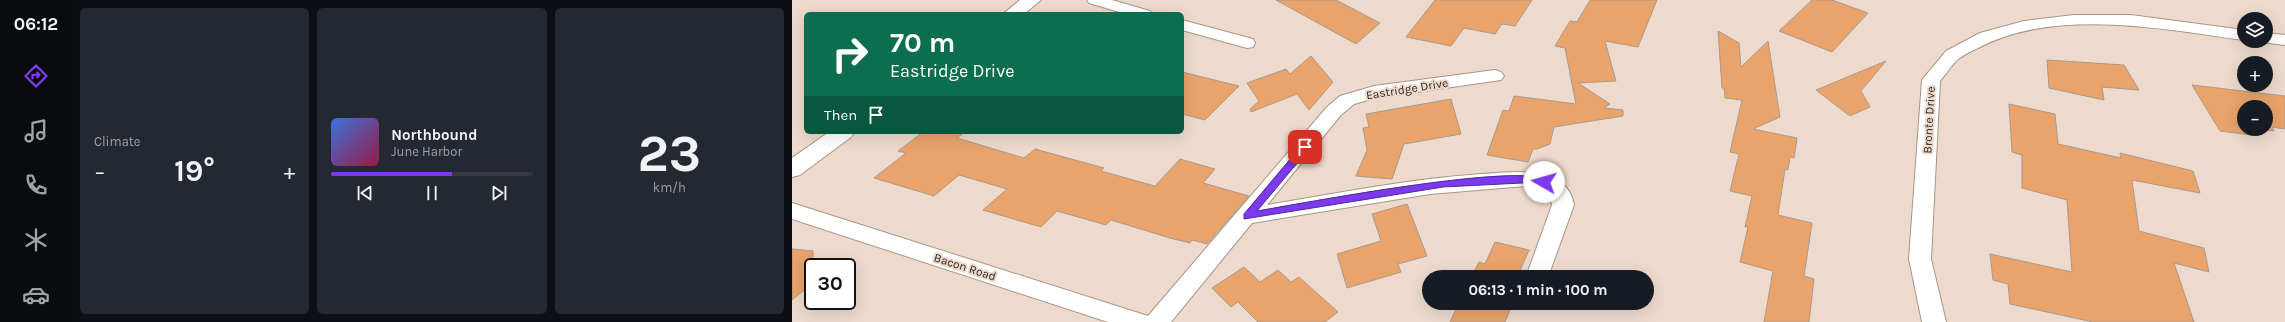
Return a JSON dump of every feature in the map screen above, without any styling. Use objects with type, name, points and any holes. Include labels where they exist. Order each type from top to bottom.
[{"type":"street","points":[[1015,12],[1032,0]]},
{"type":"street","points":[[1095,0],[1137,12]]},
{"type":"street","name":"Bronte Drive","points":[[1934,322],[1920,259],[1931,80],[1952,55],[1986,36],[2024,26],[2074,20],[2131,20],[2237,34]]},
{"type":"street","points":[[1184,26],[1246,43]]},
{"type":"street","points":[[2273,39],[2285,40]]},
{"type":"street","name":"Eastridge Drive","points":[[1157,322],[1334,111],[1347,100],[1374,92],[1495,76]]},
{"type":"street","points":[[792,168],[841,134]]},
{"type":"street","points":[[1247,216],[1443,183],[1522,180],[1544,182],[1556,188],[1562,197],[1563,205],[1540,270]]},
{"type":"street","name":"Bacon Road","points":[[792,211],[1139,322]]},
{"type":"building","points":[[1276,0],[1336,0],[1380,23],[1356,44]]},
{"type":"building","points":[[1435,0],[1532,0],[1515,26],[1502,24],[1495,34],[1464,28],[1451,46],[1406,37]]},
{"type":"building","points":[[1590,0],[1657,0],[1638,47],[1605,41],[1616,81],[1578,83],[1610,104],[1604,108],[1623,110],[1623,116],[1554,127],[1550,144],[1533,149],[1528,162],[1487,155],[1503,110],[1509,111],[1514,96],[1576,104],[1565,48],[1555,46],[1570,21],[1577,22]]},
{"type":"building","points":[[1812,0],[1832,0],[1868,13],[1832,52],[1779,31]]},
{"type":"building","points":[[1718,31],[1739,43],[1741,67],[1768,41],[1780,117],[1753,129],[1797,138],[1794,158],[1790,157],[1788,170],[1785,169],[1778,215],[1812,223],[1804,276],[1814,279],[1809,322],[1764,322],[1773,271],[1740,262],[1748,227],[1745,227],[1752,196],[1730,191],[1739,154],[1730,152],[1742,100],[1725,98],[1724,88],[1722,88]]},
{"type":"building","points":[[1311,56],[1333,82],[1309,110],[1297,94],[1251,112],[1250,109],[1259,101],[1247,83],[1286,69],[1290,74]]},
{"type":"building","points":[[2047,60],[2124,65],[2139,90],[2102,87],[2104,100],[2049,88]]},
{"type":"building","points":[[1886,61],[1861,91],[1870,107],[1850,116],[1816,90]]},
{"type":"building","points":[[1184,72],[1239,86],[1205,120],[1184,115]]},
{"type":"building","points":[[2192,85],[2237,90],[2237,92],[2285,96],[2285,129],[2273,127],[2273,100],[2237,100],[2237,133],[2220,131]]},
{"type":"building","points":[[1451,99],[1461,134],[1404,144],[1392,179],[1356,176],[1367,150],[1363,128],[1369,127],[1366,114]]},
{"type":"building","points":[[2009,104],[2055,114],[2058,144],[2121,158],[2120,153],[2193,171],[2200,193],[2132,180],[2139,231],[2204,248],[2209,272],[2174,263],[2194,322],[2093,322],[2010,304],[2008,284],[1993,280],[1990,254],[2072,272],[2067,200],[2022,188],[2022,155],[2012,152]]},
{"type":"building","points":[[920,134],[962,134],[957,138],[1024,158],[1035,149],[1104,168],[1101,171],[1155,186],[1180,159],[1215,169],[1203,183],[1249,196],[1207,244],[1192,240],[1190,243],[1170,238],[1111,220],[1106,225],[1057,211],[1041,227],[983,210],[1007,189],[959,175],[934,196],[874,178],[906,153],[898,151]]},
{"type":"building","points":[[1407,204],[1427,256],[1398,264],[1401,272],[1347,288],[1337,254],[1381,241],[1372,214]]},
{"type":"building","points":[[1495,242],[1529,250],[1520,270],[1475,270],[1479,262],[1485,264]]},
{"type":"building","points":[[792,249],[813,251],[813,258],[804,258],[804,290],[792,300]]},
{"type":"building","points":[[1244,267],[1260,282],[1278,270],[1291,282],[1299,277],[1338,312],[1325,322],[1258,322],[1238,302],[1231,307],[1212,288]]},
{"type":"building","points":[[1456,310],[1510,310],[1505,322],[1450,322]]},
{"type":"route","points":[[1305,147],[1247,216],[1443,183],[1522,180],[1544,182]]}]
